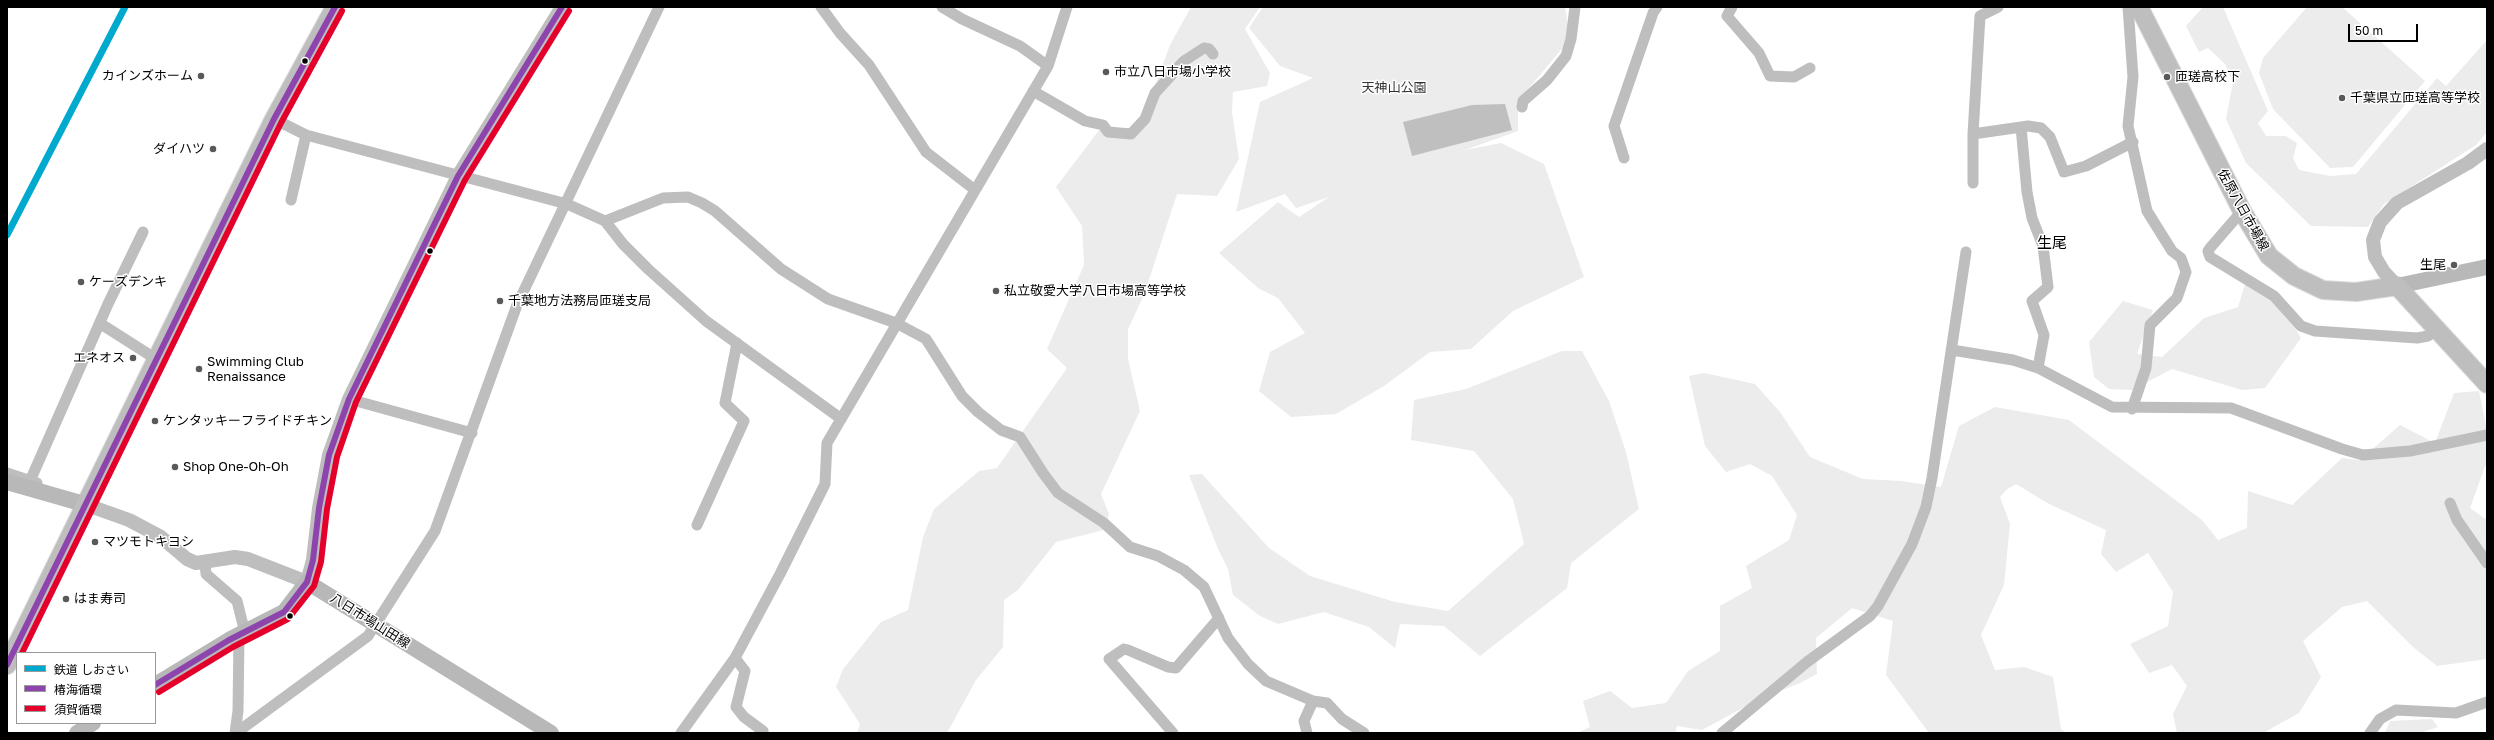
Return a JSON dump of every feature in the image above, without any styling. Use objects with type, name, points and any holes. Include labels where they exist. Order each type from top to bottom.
[{"type":"main road","points":[[7,665],[84,504],[274,119],[335,7]]},
{"type":"main road","name":"佐原八日市場線","points":[[2139,7],[2242,212],[2269,256],[2305,282],[2323,290],[2344,292],[2397,286]]},
{"type":"main road","points":[[2397,286],[2487,267]]},
{"type":"main road","points":[[2397,286],[2438,328],[2487,384]]},
{"type":"main road","points":[[7,482],[84,504]]},
{"type":"main road","points":[[156,684],[242,634],[284,612],[307,582]]},
{"type":"main road","name":"八日市場山田線","points":[[307,582],[551,733]]},
{"type":"main road","points":[[77,733],[91,724]]},
{"type":"street","points":[[7,473],[73,495],[84,504],[129,520],[161,538],[187,559],[196,563],[205,563],[224,557],[248,559],[307,582],[313,560],[319,508],[329,455],[349,399],[458,176],[562,7]]},
{"type":"street","points":[[235,733],[368,636],[435,531],[472,433],[517,305],[659,7]]},
{"type":"street","points":[[821,7],[840,33],[869,65],[926,152],[975,190]]},
{"type":"street","points":[[942,7],[962,20],[1020,46],[1048,66]]},
{"type":"street","points":[[681,733],[735,658],[825,484],[827,443],[840,418],[1048,66],[1067,7]]},
{"type":"street","points":[[1522,107],[1523,102],[1547,80],[1566,56],[1571,39],[1575,7]]},
{"type":"street","points":[[1624,158],[1614,126],[1653,13],[1657,7]]},
{"type":"street","points":[[1732,7],[1727,16],[1759,53],[1770,76],[1794,77],[1810,68]]},
{"type":"street","points":[[1973,183],[1973,134],[1980,16],[1998,7]]},
{"type":"street","points":[[2128,7],[2133,78],[2128,116],[2147,211],[2172,251],[2181,258],[2186,272],[2177,298],[2154,320],[2148,330],[2146,368],[2132,409]]},
{"type":"street","points":[[1034,91],[1085,121],[1103,124],[1108,132],[1131,134],[1145,119],[1155,93],[1184,60],[1204,48],[1209,48],[1213,54]]},
{"type":"street","points":[[274,119],[306,135],[566,204],[605,221],[623,244],[648,269],[706,321],[840,418]]},
{"type":"street","points":[[1973,134],[2035,126],[2046,132],[2064,172],[2086,166],[2132,142]]},
{"type":"street","points":[[2021,127],[2027,192],[2032,218],[2044,246],[2048,287],[2032,301],[2044,335],[2038,368]]},
{"type":"street","points":[[291,200],[306,135]]},
{"type":"street","points":[[2397,286],[2384,272],[2375,257],[2373,240],[2380,222],[2397,203],[2468,163],[2487,149]]},
{"type":"street","points":[[605,221],[663,198],[688,197],[715,211],[781,269],[828,299],[896,323],[926,339],[962,396],[978,412],[1001,430],[1020,437],[1043,474],[1058,493],[1104,523],[1130,547],[1158,556],[1184,570],[1204,587],[1228,638],[1248,664],[1266,681],[1313,701],[1327,703],[1342,719],[1364,733]]},
{"type":"street","points":[[2242,212],[2210,248],[2208,251],[2210,257],[2274,296],[2301,326],[2315,331],[2417,338],[2428,336],[2438,328]]},
{"type":"street","points":[[30,481],[143,232]]},
{"type":"street","points":[[1722,733],[1807,662],[1870,616],[1878,606],[1912,544],[1926,507],[1952,350],[1966,252]]},
{"type":"street","points":[[101,324],[156,360]]},
{"type":"street","points":[[697,525],[744,421],[725,403],[737,343]]},
{"type":"street","points":[[1952,350],[2013,360],[2038,368],[2112,407],[2132,409],[2231,408],[2342,449],[2363,455],[2410,450],[2487,435]]},
{"type":"street","points":[[349,399],[472,433]]},
{"type":"street","points":[[2450,503],[2457,520],[2487,563]]},
{"type":"street","points":[[205,563],[206,574],[236,601],[242,634],[238,711],[235,733]]},
{"type":"street","points":[[1173,733],[1109,659],[1124,649],[1168,668],[1176,668],[1219,618]]},
{"type":"street","points":[[735,658],[745,671],[736,707],[744,717],[763,731],[762,733]]},
{"type":"street","points":[[1307,733],[1304,721],[1313,701]]},
{"type":"street","points":[[2370,733],[2380,719],[2396,710],[2456,713],[2487,702]]},
{"type":"green space","points":[[1191,7],[1260,7],[1245,29],[1270,73],[1267,86],[1233,92],[1232,112],[1239,159],[1217,196],[1177,194],[1144,295],[1128,329],[1128,359],[1140,411],[1101,494],[1109,514],[1104,530],[1056,542],[1018,590],[1004,600],[1003,647],[976,680],[947,733],[857,733],[860,724],[836,687],[843,669],[881,622],[908,610],[923,537],[934,509],[979,471],[997,468],[1067,368],[1047,349],[1084,265],[1082,226],[1056,187],[1103,125],[1136,137],[1170,45]]},
{"type":"green space","name":"天神山公園","points":[[1263,7],[1565,7],[1568,26],[1566,44],[1518,101],[1518,131],[1465,150],[1501,143],[1544,164],[1584,277],[1513,311],[1471,349],[1430,352],[1384,386],[1336,414],[1291,417],[1259,391],[1270,352],[1305,333],[1278,298],[1258,288],[1219,253],[1278,202],[1299,217],[1329,197],[1296,208],[1285,194],[1236,212],[1260,102],[1313,78],[1280,66],[1249,28]]},
{"type":"green space","points":[[2203,7],[2223,7],[2268,111],[2258,123],[2266,136],[2286,136],[2297,143],[2293,158],[2299,170],[2330,176],[2356,174],[2437,78],[2446,86],[2487,40],[2487,132],[2476,145],[2384,204],[2368,227],[2311,226],[2246,163],[2226,119],[2233,82],[2225,64],[2208,48],[2199,52],[2186,26]]},
{"type":"green space","name":"千葉県立匝瑳高等学校","points":[[2307,7],[2342,7],[2425,81],[2353,167],[2330,168],[2273,109],[2259,73],[2263,58]]},
{"type":"green space","points":[[2246,281],[2285,310],[2301,338],[2265,388],[2242,390],[2172,369],[2132,390],[2109,389],[2094,377],[2089,342],[2123,301],[2153,310],[2137,354],[2162,357],[2204,318],[2238,307]]},
{"type":"green space","points":[[1562,351],[1582,351],[1609,401],[1626,452],[1639,509],[1571,563],[1567,588],[1480,656],[1444,626],[1400,624],[1395,648],[1369,627],[1324,612],[1278,624],[1260,616],[1233,595],[1228,569],[1218,549],[1189,475],[1202,474],[1269,548],[1310,576],[1395,602],[1448,611],[1524,544],[1513,499],[1474,451],[1411,440],[1414,400],[1466,389]]},
{"type":"green space","points":[[1704,373],[1755,384],[1780,412],[1810,457],[1863,479],[1901,481],[1941,487],[1959,426],[1995,407],[2069,420],[2202,520],[2218,540],[2247,528],[2248,491],[2292,505],[2342,458],[2360,460],[2400,425],[2435,443],[2454,393],[2479,391],[2487,430],[2487,461],[2470,508],[2487,520],[2487,659],[2437,666],[2413,647],[2367,601],[2342,607],[2303,641],[2321,677],[2299,713],[2263,733],[2177,733],[2173,714],[2187,686],[2172,665],[2149,673],[2130,644],[2168,626],[2173,592],[2148,553],[2116,572],[2101,554],[2106,530],[2049,504],[2016,484],[2006,490],[2000,497],[2010,524],[2004,585],[1981,635],[1995,670],[2024,667],[2053,677],[2061,729],[2066,733],[1929,733],[1886,675],[1893,621],[1852,608],[1816,638],[1817,674],[1798,684],[1761,698],[1702,730],[1677,726],[1675,733],[1577,733],[1590,727],[1583,701],[1610,691],[1632,708],[1666,703],[1688,671],[1720,651],[1720,606],[1752,588],[1746,566],[1789,540],[1797,515],[1772,476],[1750,464],[1726,472],[1705,446],[1689,376]]},
{"type":"green space","points":[[2432,719],[2438,727],[2419,733],[2385,733],[2390,721]]},
{"type":"shaded area","points":[[1505,104],[1512,130],[1412,156],[1403,122],[1472,105]]},
{"type":"rail line","name":"しおさい","points":[[7,235],[125,7]]},
{"type":"transit line","name":"椿海循環","points":[[7,665],[274,119],[335,7]]},
{"type":"transit line","name":"椿海循環","points":[[156,684],[229,640],[284,612],[307,582],[313,560],[319,508],[329,455],[349,399],[458,176],[562,7]]},
{"type":"transit line","name":"須賀循環","points":[[22,652],[281,123],[342,11]]},
{"type":"transit line","name":"須賀循環","points":[[159,692],[233,647],[288,619],[314,586],[321,562],[327,509],[337,457],[356,402],[465,180],[569,11]]},
{"type":"place","name":"市立八日市場小学校","points":[[1106,72]]},
{"type":"place","name":"カインズホーム","points":[[201,76]]},
{"type":"place","name":"匝瑳高校下","points":[[2167,77]]},
{"type":"place","name":"千葉県立匝瑳高等学校","points":[[2342,98]]},
{"type":"place","name":"ダイハツ","points":[[213,149]]},
{"type":"place","name":"生尾","points":[[2454,265]]},
{"type":"place","name":"ケーズデンキ","points":[[81,282]]},
{"type":"place","name":"私立敬愛大学八日市場高等学校","points":[[996,291]]},
{"type":"place","name":"千葉地方法務局匝瑳支局","points":[[500,301]]},
{"type":"place","name":"エネオス","points":[[133,358]]},
{"type":"place","name":"Swimming Club Renaissance","points":[[199,369]]},
{"type":"place","name":"ケンタッキーフライドチキン","points":[[155,421]]},
{"type":"place","name":"Shop One-Oh-Oh","points":[[175,467]]},
{"type":"place","name":"マツモトキヨシ","points":[[95,542]]},
{"type":"place","name":"はま寿司","points":[[66,599]]},
{"type":"district","name":"生尾","points":[[2052,243]]}]
